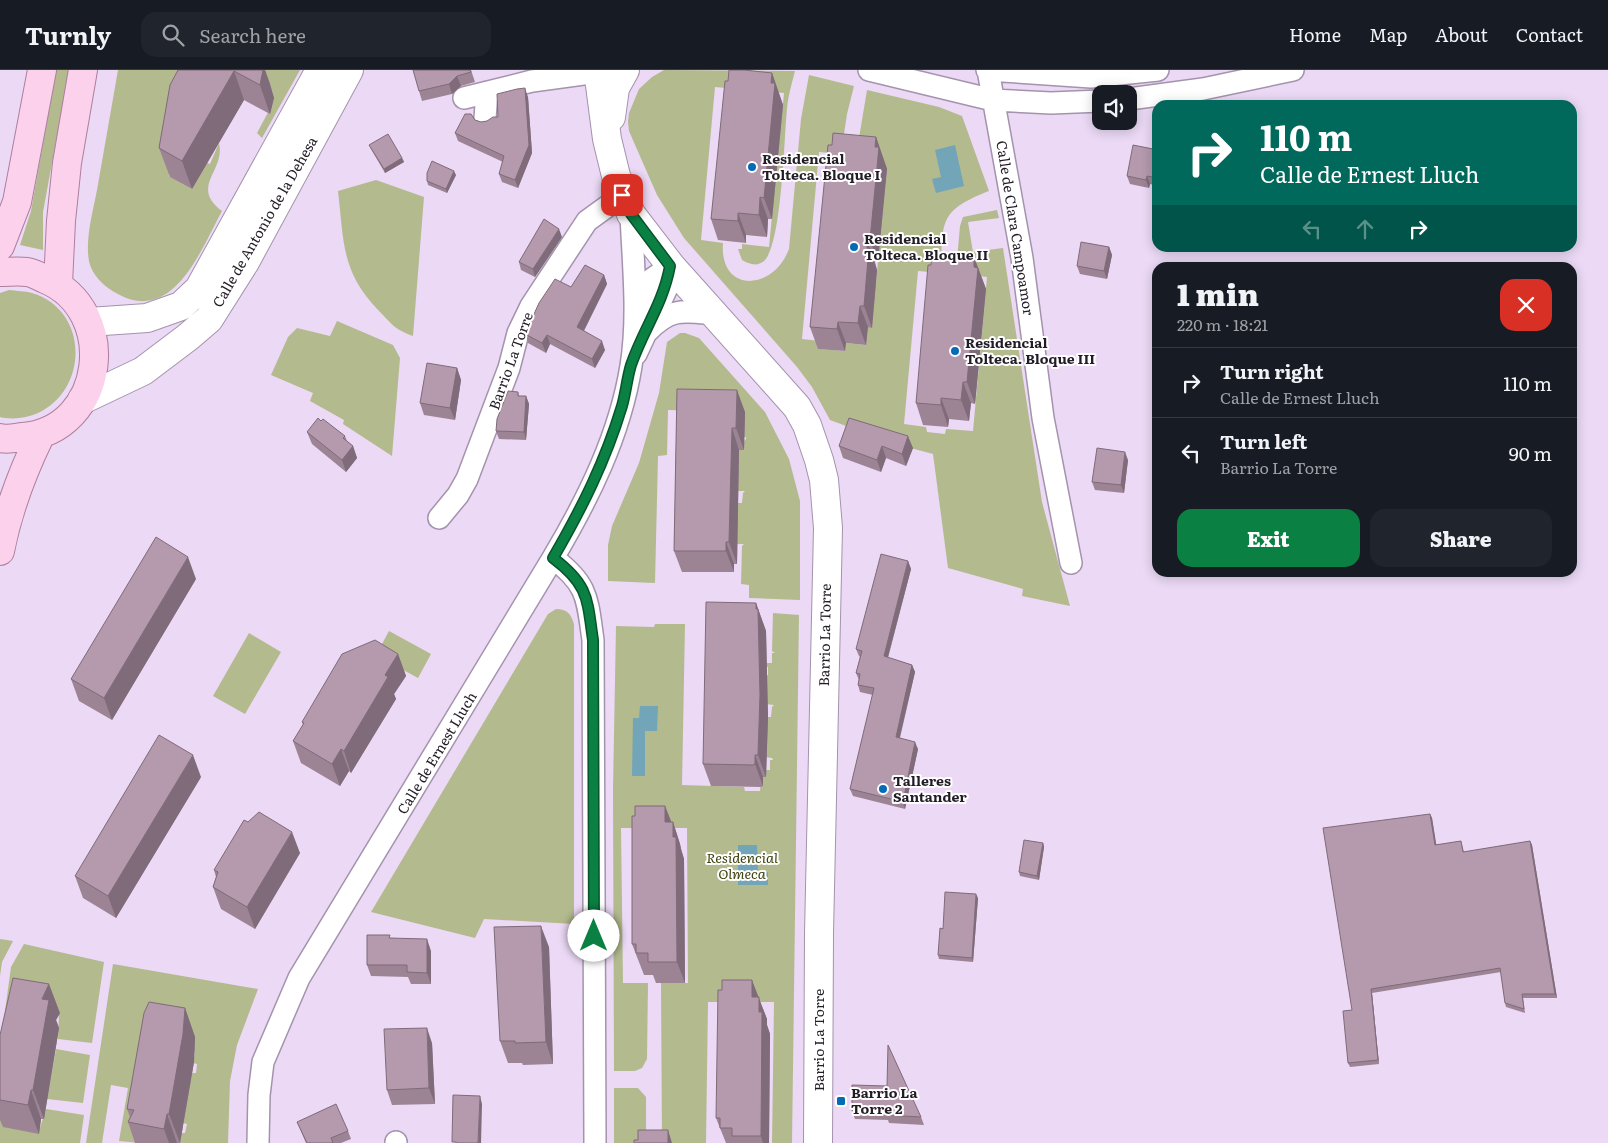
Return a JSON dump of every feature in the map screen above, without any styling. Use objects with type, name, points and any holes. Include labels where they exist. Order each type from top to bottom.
[{"type":"main road","points":[[0,246],[17,202],[42,70]]},
{"type":"main road","points":[[58,284],[61,221],[67,163],[83,70]]},
{"type":"main road","name":"Calle de Antonio de la Dehesa","points":[[89,322],[147,318],[181,306],[199,289],[320,70]]},
{"type":"main road","name":"Calle de Antonio de la Dehesa","points":[[82,400],[143,371],[209,319],[245,262],[349,70]]},
{"type":"main road","name":"Barrio La Torre","points":[[607,139],[615,88],[626,70]]},
{"type":"main road","name":"Barrio La Torre","points":[[598,71],[607,139],[627,204],[670,266],[797,407],[812,438],[824,480],[828,528],[820,924],[818,1143]]},
{"type":"main road","points":[[0,272],[28,272],[58,284],[74,298],[89,322],[95,353],[92,378],[82,400],[70,417],[40,436],[0,438]]},
{"type":"main road","points":[[0,551],[4,529],[22,473],[40,436]]},
{"type":"street","points":[[869,70],[993,100],[1092,101]]},
{"type":"street","points":[[987,70],[1091,77],[1158,70]]},
{"type":"street","name":"Calle de Clara Campoamor","points":[[987,70],[1022,258],[1044,418],[1071,563]]},
{"type":"street","points":[[1137,98],[1203,89],[1293,70]]},
{"type":"street","name":"Barrio La Torre","points":[[464,98],[532,81],[598,71]]},
{"type":"street","points":[[485,118],[487,92]]},
{"type":"street","name":"Barrio La Torre","points":[[439,518],[458,495],[466,479],[508,368],[518,333],[531,306],[587,221],[627,204]]},
{"type":"street","name":"Calle de Ernest Lluch","points":[[258,1143],[259,1095],[263,1062],[299,978],[584,506],[598,471],[623,404],[631,365],[634,314],[627,204]]},
{"type":"street","name":"Calle de Ernest Lluch","points":[[634,314],[652,279],[670,266]]},
{"type":"street","name":"Calle de Ernest Lluch","points":[[631,365],[666,290],[670,266]]},
{"type":"street","name":"Calle de Ernest Lluch","points":[[645,334],[662,317],[684,311],[715,314]]},
{"type":"street","points":[[553,558],[579,581],[587,601],[593,640],[595,1143]]},
{"type":"green space","points":[[56,70],[69,70],[43,212],[43,250],[20,245],[31,211]]},
{"type":"green space","points":[[118,70],[188,70],[169,176],[192,189],[205,162],[210,164],[219,143],[220,153],[218,162],[208,186],[213,202],[222,211],[184,278],[170,291],[155,299],[138,301],[118,294],[104,285],[96,276],[89,261],[90,225]]},
{"type":"green space","points":[[262,70],[300,70],[262,138],[257,133],[274,98],[270,84],[258,78]]},
{"type":"green space","points":[[664,70],[795,71],[788,104],[781,190],[775,234],[770,251],[764,261],[759,264],[750,264],[742,260],[738,249],[742,249],[742,244],[769,247],[784,93],[715,87],[701,240],[723,243],[724,259],[729,271],[738,278],[748,281],[760,279],[771,273],[781,263],[789,249],[801,119],[809,75],[854,86],[847,114],[841,154],[819,152],[802,339],[820,341],[820,349],[845,351],[846,343],[866,345],[868,327],[872,327],[874,303],[872,282],[876,282],[887,169],[856,156],[867,90],[939,107],[962,116],[989,191],[960,205],[951,213],[946,221],[943,230],[941,273],[918,271],[904,424],[926,427],[927,432],[945,434],[946,429],[973,431],[987,277],[979,276],[957,260],[960,226],[963,217],[997,210],[999,218],[968,222],[973,252],[1003,248],[1042,502],[1070,606],[1022,596],[1023,589],[948,568],[933,454],[892,443],[830,420],[812,387],[797,367],[684,238],[657,195],[629,131],[629,113],[639,89],[652,77]]},
{"type":"green space","points":[[376,180],[424,197],[413,336],[394,326],[367,297],[357,283],[346,255],[338,191]]},
{"type":"green space","points":[[9,290],[32,293],[51,302],[64,316],[72,332],[76,350],[74,369],[67,387],[55,402],[34,415],[14,418],[0,417],[0,293]]},
{"type":"green space","points":[[337,321],[393,345],[400,358],[392,456],[343,424],[344,420],[310,401],[313,393],[271,375],[288,337],[297,328],[330,336]]},
{"type":"green space","points":[[680,333],[699,338],[765,412],[789,459],[800,501],[800,600],[749,598],[749,585],[741,584],[742,546],[744,544],[737,544],[733,515],[738,515],[738,507],[734,506],[733,503],[742,503],[745,491],[737,491],[739,453],[734,453],[746,439],[746,437],[739,437],[744,428],[744,412],[668,410],[667,455],[658,456],[655,583],[608,581],[608,545],[612,526],[639,463],[659,393],[667,342]]},
{"type":"green space","points":[[556,609],[568,613],[574,624],[574,924],[484,919],[475,938],[371,912],[548,614]]},
{"type":"green space","name":"Residencial Olmeca","points":[[773,613],[799,615],[792,1143],[772,1143],[774,1002],[708,1002],[706,1143],[662,1143],[661,983],[688,983],[687,828],[621,828],[623,983],[648,983],[647,1059],[642,1068],[635,1071],[614,1071],[613,790],[616,626],[654,627],[655,624],[685,624],[682,785],[744,787],[745,791],[760,791],[761,780],[766,770],[770,770],[770,760],[773,760],[772,758],[765,757],[762,717],[771,717],[774,705],[766,704],[763,675],[768,675],[768,667],[763,666],[763,663],[772,663],[772,653],[775,653],[772,651]]},
{"type":"green space","points":[[389,631],[431,654],[418,678],[376,655]]},
{"type":"green space","points":[[249,633],[281,652],[245,714],[213,696]]},
{"type":"green space","points":[[0,939],[13,941],[2,962],[0,976]]},
{"type":"green space","points":[[24,944],[104,962],[92,1043],[58,1039],[59,1013],[23,1007],[38,1134],[46,1109],[84,1115],[80,1143],[0,1143],[0,1048],[11,967]]},
{"type":"green space","points":[[113,964],[258,989],[237,1045],[230,1081],[228,1143],[180,1143],[181,1133],[185,1133],[187,1124],[183,1123],[192,1073],[196,1073],[197,1064],[193,1063],[195,1053],[193,1052],[140,1143],[119,1141],[128,1088],[111,1085],[102,1143],[86,1143]]},
{"type":"green space","points":[[56,1049],[90,1055],[83,1103],[47,1099]]},
{"type":"green space","points":[[614,1088],[638,1088],[646,1097],[646,1143],[614,1143]]},
{"type":"water","points":[[955,145],[964,186],[936,193],[932,179],[941,177],[935,150]]},
{"type":"water","points":[[640,706],[658,706],[657,731],[645,731],[645,776],[632,776],[633,718],[639,718]]},
{"type":"water","points":[[738,845],[757,845],[758,872],[768,872],[768,885],[738,885]]},
{"type":"building","points":[[178,70],[263,70],[260,85],[234,71],[182,161],[159,148],[170,85]]},
{"type":"building","points":[[413,70],[470,70],[471,72],[457,76],[449,84],[419,91]]},
{"type":"building","name":"Residencial Tolteca. Bloque I","points":[[729,70],[772,73],[771,83],[775,83],[764,198],[760,197],[759,215],[738,213],[738,221],[711,219],[725,81],[728,81]]},
{"type":"building","points":[[525,88],[529,145],[515,180],[499,174],[504,156],[455,133],[465,114],[471,114],[475,120],[481,122],[498,117],[497,94]]},
{"type":"building","name":"Residencial Tolteca. Bloque II","points":[[833,133],[876,137],[875,147],[879,147],[870,240],[867,240],[867,248],[869,248],[864,306],[860,306],[858,323],[838,322],[837,329],[810,327],[828,145],[832,145]]},
{"type":"building","points":[[388,134],[402,158],[384,169],[369,145]]},
{"type":"building","points":[[1133,145],[1152,149],[1152,177],[1147,176],[1146,180],[1127,176]]},
{"type":"building","points":[[432,161],[454,171],[446,189],[427,181],[427,173]]},
{"type":"building","points":[[544,219],[559,229],[533,269],[519,262]]},
{"type":"building","points":[[1081,242],[1109,247],[1104,271],[1077,266]]},
{"type":"building","name":"Residencial Tolteca. Bloque III","points":[[932,253],[974,257],[974,267],[978,268],[967,382],[963,382],[961,400],[941,398],[941,405],[916,403],[928,265],[931,265]]},
{"type":"building","points":[[585,265],[604,275],[577,327],[602,341],[592,359],[547,335],[542,343],[525,334],[539,303],[555,279],[571,287]]},
{"type":"building","points":[[427,363],[457,368],[450,408],[420,403]]},
{"type":"building","points":[[677,389],[737,390],[736,428],[732,428],[729,542],[726,542],[726,551],[674,551]]},
{"type":"building","points":[[508,391],[518,392],[518,396],[526,396],[524,432],[496,431],[497,419]]},
{"type":"building","points":[[318,418],[321,421],[323,419],[345,436],[343,438],[353,446],[342,460],[307,432]]},
{"type":"building","points":[[849,418],[908,436],[902,454],[882,446],[877,460],[839,446]]},
{"type":"building","points":[[1097,448],[1125,452],[1121,485],[1092,482]]},
{"type":"building","points":[[156,537],[188,557],[104,698],[71,679]]},
{"type":"building","points":[[881,554],[908,561],[884,656],[912,665],[896,737],[915,742],[903,802],[850,789],[874,688],[858,685],[860,674],[856,673],[862,651],[856,649]]},
{"type":"building","points":[[706,602],[756,603],[756,609],[758,609],[760,695],[758,755],[755,755],[755,764],[753,765],[703,764]]},
{"type":"building","points":[[375,640],[398,654],[385,675],[388,677],[344,751],[341,749],[332,764],[293,741],[342,654]]},
{"type":"building","points":[[159,735],[193,755],[108,896],[75,876]]},
{"type":"building","points":[[635,806],[665,806],[665,822],[673,822],[673,837],[676,837],[677,962],[648,962],[648,953],[636,953],[636,944],[632,944],[632,816],[635,816]]},
{"type":"building","points":[[259,812],[292,832],[247,907],[213,887],[218,872],[214,870],[244,820],[248,822]]},
{"type":"building","points":[[1430,814],[1435,845],[1461,841],[1463,852],[1530,841],[1555,994],[1522,994],[1524,1009],[1505,1003],[1500,968],[1371,989],[1378,1060],[1348,1063],[1343,1011],[1352,1010],[1323,828]]},
{"type":"building","points":[[1024,840],[1043,843],[1037,876],[1019,872]]},
{"type":"building","points":[[945,892],[976,894],[972,958],[938,955],[940,928],[943,929]]},
{"type":"building","points":[[541,926],[546,1042],[515,1043],[515,1041],[500,1041],[494,927]]},
{"type":"building","points":[[367,935],[390,935],[389,938],[427,939],[427,973],[407,972],[407,965],[367,965]]},
{"type":"building","points":[[13,978],[49,984],[42,999],[49,1000],[33,1090],[31,1090],[28,1105],[0,1100],[0,1035]]},
{"type":"building","points":[[722,980],[752,980],[752,997],[759,997],[759,1012],[762,1012],[761,1136],[732,1136],[732,1128],[720,1128],[720,1118],[716,1118],[718,990],[722,990]]},
{"type":"building","points":[[149,1002],[185,1008],[183,1034],[169,1114],[167,1114],[164,1129],[128,1122],[134,1110],[127,1109],[144,1013]]},
{"type":"building","points":[[427,1028],[429,1088],[387,1090],[384,1029]]},
{"type":"building","points":[[888,1045],[921,1117],[886,1115],[886,1112],[852,1111],[852,1085],[887,1086]]},
{"type":"building","points":[[453,1095],[480,1096],[478,1143],[452,1142]]},
{"type":"building","points":[[336,1104],[348,1131],[331,1138],[333,1143],[307,1143],[297,1122]]},
{"type":"building","points":[[638,1130],[668,1130],[668,1143],[634,1143],[634,1140],[638,1140]]},
{"type":"place","name":"Residencial Tolteca. Bloque I","points":[[752,167]]},
{"type":"place","name":"Residencial Tolteca. Bloque II","points":[[854,247]]},
{"type":"place","name":"Residencial Tolteca. Bloque III","points":[[955,351]]},
{"type":"place","name":"Talleres Santander","points":[[883,789]]},
{"type":"place","name":"Barrio La Torre 2","points":[[841,1101]]},
{"type":"route","points":[[594,936],[593,640],[587,601],[579,581],[553,558],[584,506],[623,404],[631,365],[666,290],[670,266],[631,214],[622,195]]}]
